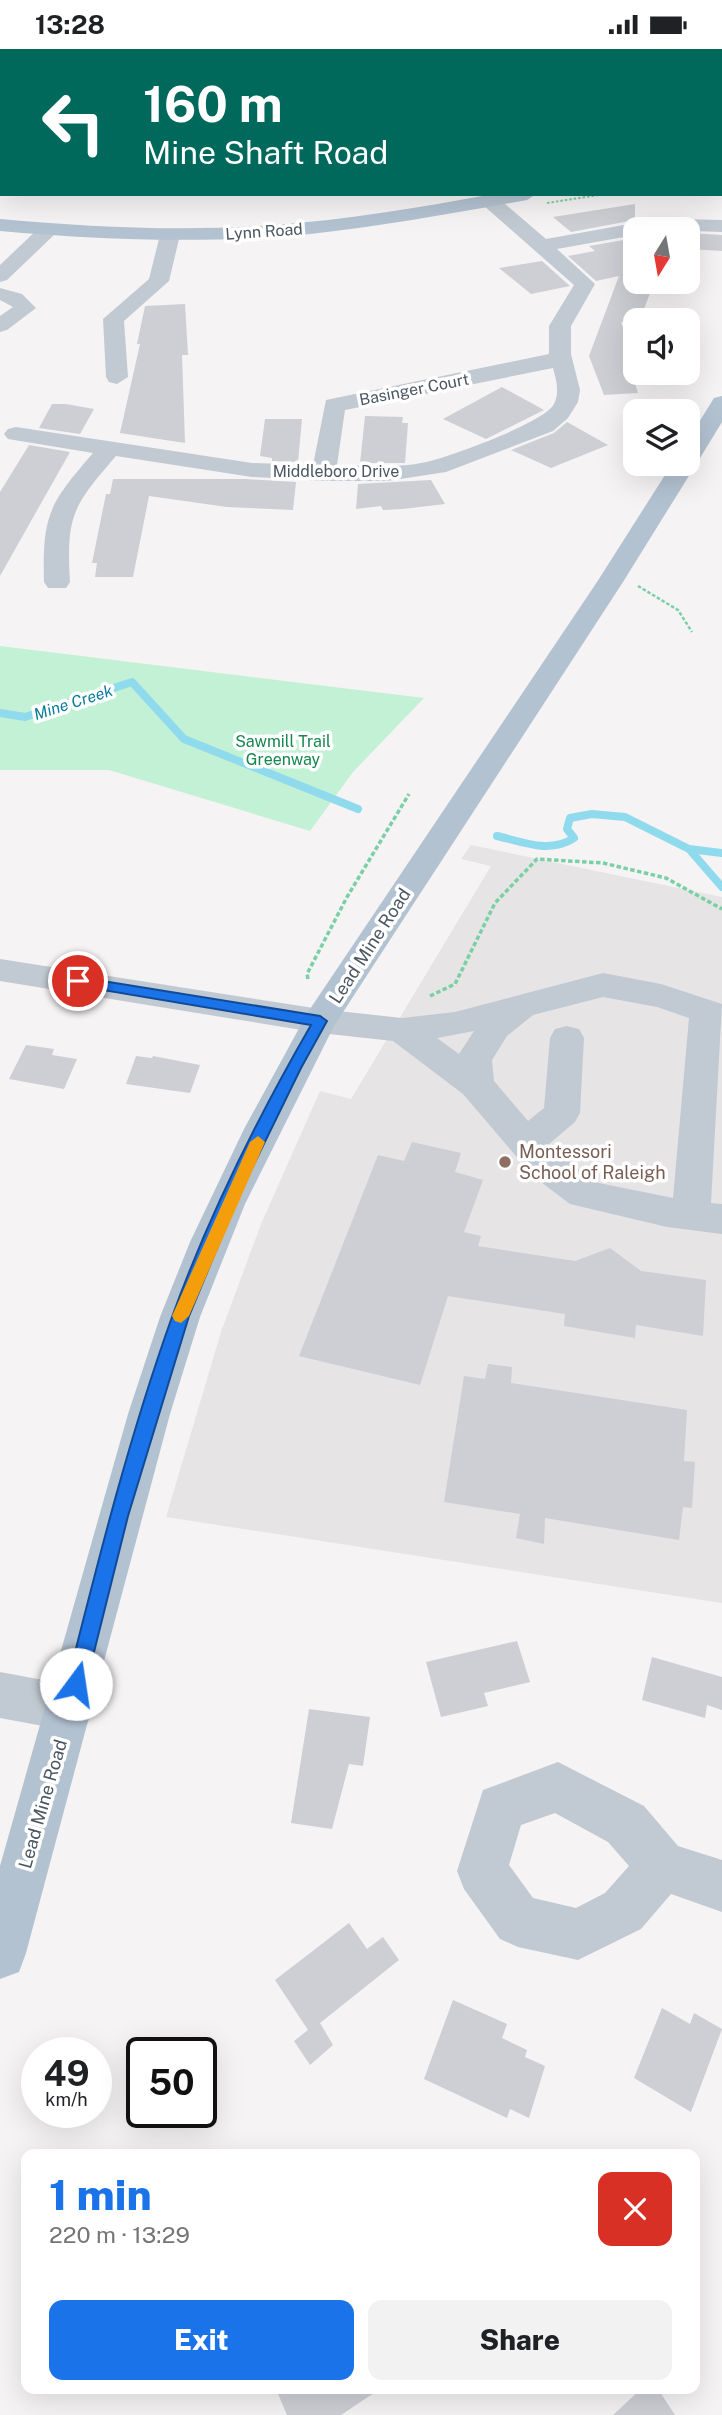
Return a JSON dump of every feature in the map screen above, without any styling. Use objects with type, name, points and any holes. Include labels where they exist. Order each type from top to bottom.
[{"type":"main road","name":"Lynn Road","points":[[0,225],[48,230],[170,235],[308,228],[490,201],[535,199]]},
{"type":"main road","points":[[700,439],[722,403]]},
{"type":"main road","name":"Lead Mine Road","points":[[0,1953],[70,1708],[119,1516],[181,1316],[233,1193],[293,1068],[320,1021],[610,582],[676,476]]},
{"type":"street","name":"Middleboro Drive","points":[[16,434],[252,470],[387,474],[438,467],[545,426],[561,415],[570,399],[560,324],[577,305],[585,284],[490,201]]},
{"type":"street","points":[[700,226],[722,226]]},
{"type":"street","points":[[0,276],[48,230]]},
{"type":"street","points":[[541,246],[623,231]]},
{"type":"street","points":[[117,377],[113,319],[159,281],[170,235]]},
{"type":"street","points":[[0,294],[15,298],[26,308],[0,326]]},
{"type":"street","name":"Basinger Court","points":[[324,474],[334,405],[548,361],[563,361]]},
{"type":"street","points":[[57,582],[55,538],[68,497],[110,448]]},
{"type":"street","points":[[0,969],[320,1021],[412,1015],[455,1024],[603,985],[661,996],[715,1013],[706,1217],[583,1194],[546,1165],[412,1015]]},
{"type":"street","points":[[476,1085],[474,1059],[495,1027],[524,1005]]},
{"type":"street","points":[[526,1143],[562,1113],[567,1038]]},
{"type":"street","points":[[0,1695],[70,1708]]},
{"type":"street","points":[[662,1866],[722,1886]]},
{"type":"path","points":[[535,199],[577,196]]},
{"type":"path","points":[[610,582],[644,587],[678,610],[692,632]]},
{"type":"path","points":[[308,979],[307,974],[347,897],[409,794]]},
{"type":"path","points":[[412,1015],[455,984],[495,903],[537,859],[603,863],[666,878],[722,909]]},
{"type":"shaded area","name":"Montessori School of Raleigh","points":[[471,845],[722,897],[722,1603],[166,1517],[221,1332],[261,1224],[320,1091],[351,1099],[491,866],[461,859]]},
{"type":"green space","name":"Sawmill Trail Greenway","points":[[0,646],[424,698],[353,772],[310,831],[109,770],[0,770]]},
{"type":"building","points":[[635,204],[635,217],[623,217],[623,222],[571,232],[553,217]]},
{"type":"building","points":[[700,234],[722,235],[722,251],[700,250]]},
{"type":"building","points":[[623,240],[623,294],[650,294],[644,308],[623,308],[621,322],[623,385],[636,385],[638,393],[604,395],[589,356],[619,276],[596,281],[568,256],[595,251],[589,246]]},
{"type":"building","points":[[542,261],[570,286],[531,294],[499,268]]},
{"type":"building","points":[[185,304],[188,355],[182,355],[185,443],[120,433],[140,344],[137,344],[145,306]]},
{"type":"building","points":[[502,387],[544,410],[486,439],[443,419]]},
{"type":"building","points":[[52,404],[94,409],[80,434],[39,428]]},
{"type":"building","points":[[365,416],[403,417],[402,423],[408,423],[405,463],[360,463]]},
{"type":"building","points":[[265,419],[302,419],[298,462],[272,461],[272,458],[260,456]]},
{"type":"building","points":[[567,422],[608,445],[551,468],[511,450],[554,433]]},
{"type":"building","points":[[29,445],[70,452],[0,576],[0,492]]},
{"type":"building","points":[[113,479],[245,479],[296,482],[293,510],[227,507],[149,496],[133,577],[95,577],[97,563],[92,563],[106,494],[110,494]]},
{"type":"building","points":[[431,480],[445,504],[403,509],[383,510],[381,506],[356,509],[358,484]]},
{"type":"building","points":[[26,1045],[54,1049],[52,1055],[77,1059],[64,1089],[9,1079]]},
{"type":"building","points":[[136,1056],[153,1056],[200,1065],[190,1093],[126,1084]]},
{"type":"building","points":[[412,1142],[461,1153],[455,1172],[483,1180],[464,1232],[481,1236],[478,1246],[575,1261],[610,1248],[641,1271],[706,1280],[703,1336],[636,1325],[635,1338],[564,1326],[565,1314],[448,1296],[420,1385],[299,1356],[378,1155],[404,1161]]},
{"type":"building","points":[[488,1364],[512,1367],[511,1383],[687,1410],[684,1461],[695,1462],[692,1508],[683,1507],[679,1540],[545,1518],[544,1544],[516,1538],[520,1514],[444,1502],[464,1376],[485,1379]]},
{"type":"building","points":[[517,1641],[530,1682],[484,1693],[488,1706],[441,1717],[426,1662]]},
{"type":"building","points":[[652,1657],[722,1677],[722,1710],[707,1705],[705,1718],[642,1700]]},
{"type":"building","points":[[309,1709],[370,1717],[363,1766],[349,1764],[332,1829],[291,1823]]},
{"type":"building","points":[[349,1923],[367,1949],[383,1937],[399,1960],[320,2023],[333,2045],[310,2065],[294,2041],[308,2030],[275,1980]]},
{"type":"building","points":[[453,2000],[507,2024],[502,2038],[527,2050],[525,2057],[545,2066],[529,2118],[510,2109],[507,2118],[424,2079]]},
{"type":"building","points":[[662,2008],[690,2024],[694,2013],[722,2029],[691,2112],[634,2078]]},
{"type":"building","points":[[278,2394],[372,2394],[341,2415],[287,2415]]},
{"type":"building","points":[[636,2394],[661,2394],[675,2415],[613,2415]]},
{"type":"waterway","name":"Mine Creek","points":[[0,713],[25,717],[132,682],[184,739],[358,809]]},
{"type":"waterway","name":"Mine Creek","points":[[497,836],[536,845],[565,843],[574,838],[567,829],[570,818],[592,814],[625,817],[689,849]]},
{"type":"waterway","points":[[689,849],[722,853]]},
{"type":"waterway","name":"Mine Creek","points":[[689,849],[722,887]]},
{"type":"slow traffic","points":[[181,1316],[233,1193],[258,1142]]},
{"type":"place","name":"Montessori School of Raleigh","points":[[505,1162]]},
{"type":"route","points":[[76,1684],[119,1516],[181,1316],[233,1193],[293,1068],[320,1021],[78,981]]}]
